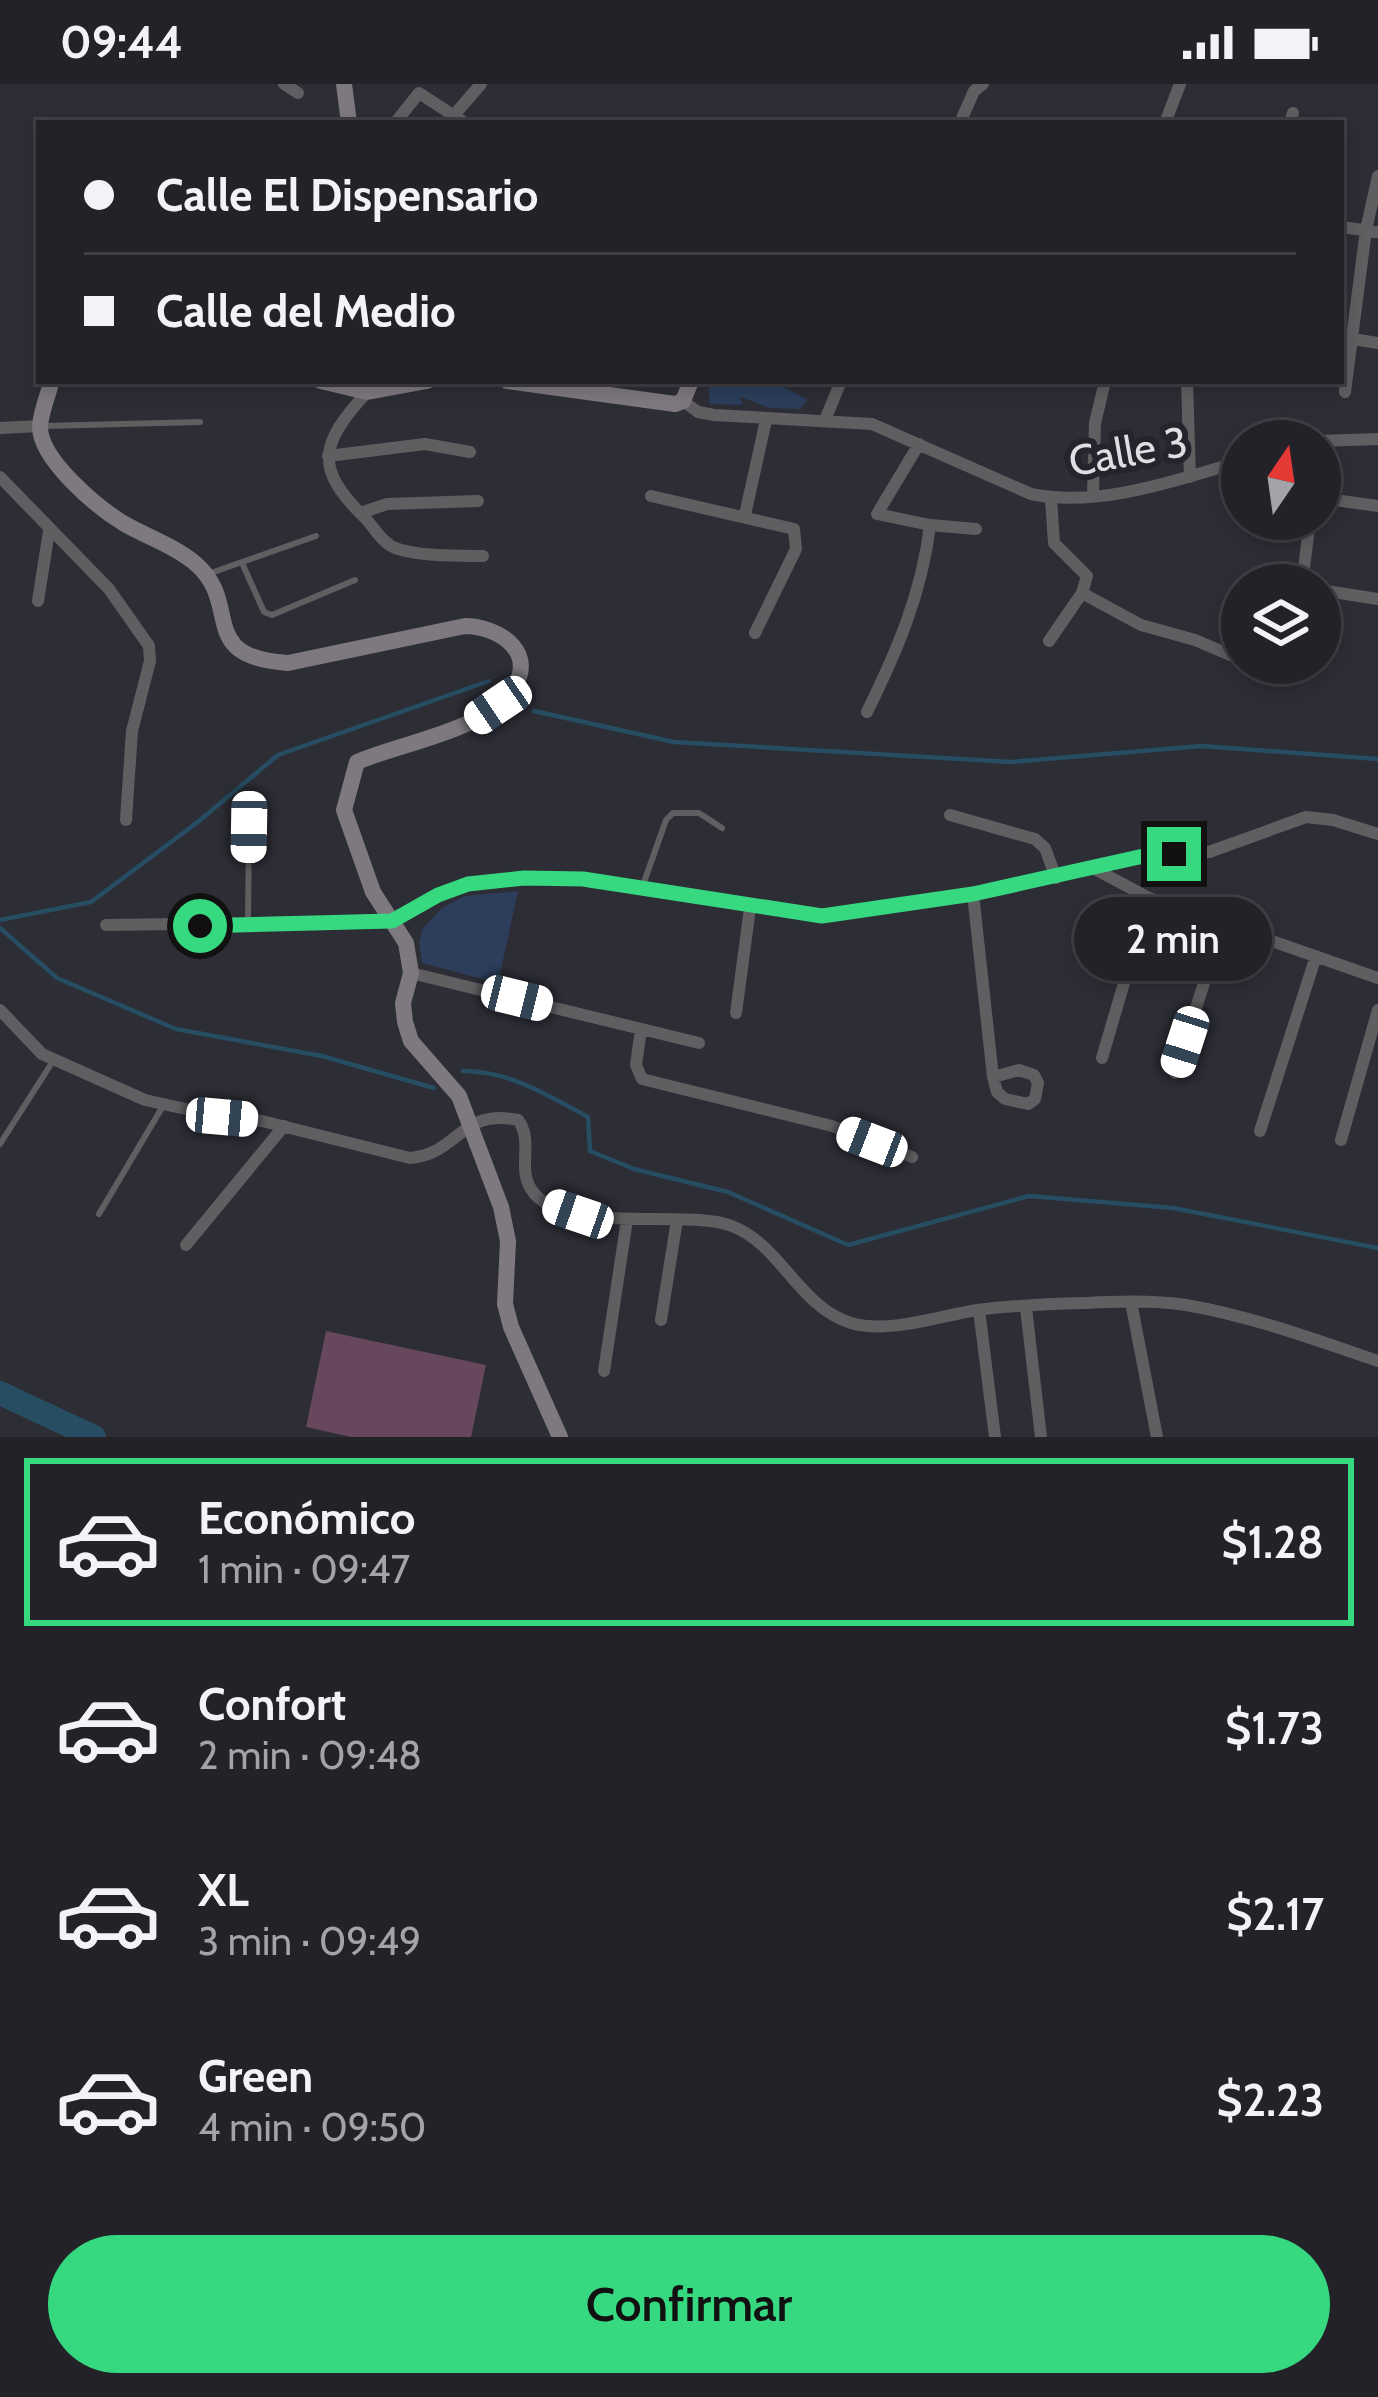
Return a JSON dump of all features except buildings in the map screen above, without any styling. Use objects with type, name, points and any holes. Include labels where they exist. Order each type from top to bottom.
[{"type":"main road","points":[[344,84],[349,120]]},
{"type":"main road","points":[[51,384],[40,426],[44,446],[86,493],[120,521],[180,553],[205,575],[231,644],[260,662],[322,658],[465,626],[484,626],[500,633],[518,655],[516,684],[478,719],[357,762],[344,809],[373,892],[406,944],[411,973],[403,1003],[411,1041],[460,1096],[505,1224],[505,1304],[511,1327],[562,1434]]},
{"type":"main road","points":[[334,384],[367,392],[411,384]]},
{"type":"main road","points":[[528,384],[658,403],[682,401],[690,384]]},
{"type":"street","points":[[284,84],[298,93]]},
{"type":"street","points":[[397,120],[419,94],[460,118],[481,84]]},
{"type":"street","points":[[960,120],[983,84]]},
{"type":"street","points":[[1166,120],[1180,84]]},
{"type":"street","points":[[1345,392],[1378,176]]},
{"type":"street","points":[[1353,339],[1378,343]]},
{"type":"street","points":[[825,420],[840,384]]},
{"type":"street","points":[[1094,494],[1094,436],[1104,384]]},
{"type":"street","points":[[1187,384],[1190,477]]},
{"type":"street","points":[[367,392],[340,421],[328,456],[334,483],[345,501],[394,549],[483,556]]},
{"type":"street","name":"Calle 3","points":[[682,401],[698,412],[872,424],[1031,494],[1051,498],[1152,490],[1221,467]]},
{"type":"street","points":[[745,515],[766,420]]},
{"type":"street","points":[[0,428],[40,426]]},
{"type":"street","points":[[1341,440],[1378,439]]},
{"type":"street","points":[[919,443],[877,514],[976,529]]},
{"type":"street","points":[[328,456],[425,444],[470,452]]},
{"type":"street","points":[[0,477],[109,590],[148,646],[150,661],[133,731],[126,820]]},
{"type":"street","points":[[650,496],[794,529],[797,537],[782,580],[754,633]]},
{"type":"street","points":[[1048,641],[1087,583],[1084,571],[1054,543],[1051,498]]},
{"type":"street","points":[[1341,501],[1378,506]]},
{"type":"street","points":[[360,513],[387,504],[478,502]]},
{"type":"street","points":[[867,712],[908,624],[931,525]]},
{"type":"street","points":[[38,601],[49,531]]},
{"type":"street","points":[[1082,593],[1141,625],[1221,653]]},
{"type":"street","points":[[1341,593],[1378,599]]},
{"type":"street","points":[[950,814],[1035,839],[1045,848],[1056,878]]},
{"type":"street","points":[[106,925],[392,921],[468,884],[524,878],[583,879],[822,916],[973,894],[1139,857],[1209,852],[1306,817],[1378,834]]},
{"type":"street","points":[[1093,868],[1149,898],[1378,978]]},
{"type":"street","points":[[973,894],[993,1077]]},
{"type":"street","points":[[1102,1058],[1149,898]]},
{"type":"street","points":[[736,1013],[750,908]]},
{"type":"street","points":[[1175,1073],[1223,924]]},
{"type":"street","points":[[1260,1131],[1316,956]]},
{"type":"street","points":[[411,973],[699,1043]]},
{"type":"street","points":[[0,1010],[42,1054],[163,1106],[284,1126],[410,1158],[442,1148],[468,1126],[493,1115],[518,1120],[528,1133],[526,1171],[531,1189],[555,1206],[627,1220],[714,1220],[737,1228],[769,1253],[808,1297],[850,1323],[872,1325],[1026,1307],[1131,1301],[1180,1304],[1224,1312],[1378,1361]]},
{"type":"street","points":[[1341,1140],[1378,1010]]},
{"type":"street","points":[[641,1029],[636,1065],[642,1079],[832,1126],[912,1157]]},
{"type":"street","points":[[186,1245],[284,1126]]},
{"type":"street","points":[[604,1371],[627,1220]]},
{"type":"street","points":[[661,1320],[677,1220]]},
{"type":"street","points":[[1131,1301],[1157,1437]]},
{"type":"street","points":[[1026,1307],[1041,1437]]},
{"type":"street","points":[[979,1310],[995,1437]]},
{"type":"lane","points":[[40,426],[68,429],[200,422]]},
{"type":"lane","points":[[205,575],[316,536]]},
{"type":"lane","points":[[243,565],[264,612],[272,615],[355,580]]},
{"type":"lane","points":[[642,888],[666,820],[673,813],[699,813],[722,828]]},
{"type":"lane","points":[[248,926],[249,827]]},
{"type":"lane","points":[[0,1144],[53,1060]]},
{"type":"lane","points":[[100,1214],[163,1106]]},
{"type":"shaded area","points":[[326,1331],[486,1365],[471,1437],[351,1437],[306,1427]]},
{"type":"waterway","points":[[0,920],[91,902],[278,755],[489,681]]},
{"type":"waterway","points":[[534,711],[674,742],[1011,762],[1202,746],[1378,759]]},
{"type":"waterway","points":[[0,928],[57,978],[176,1029],[322,1056],[434,1088]]},
{"type":"waterway","points":[[463,1071],[512,1080],[588,1117],[590,1151],[634,1169],[728,1192],[848,1245],[1029,1196],[1173,1208],[1378,1248]]},
{"type":"waterway","points":[[0,1393],[94,1437]]},
{"type":"route","points":[[200,926],[392,921],[468,884],[524,878],[583,879],[822,916],[973,894],[1139,857],[1174,854]]}]
